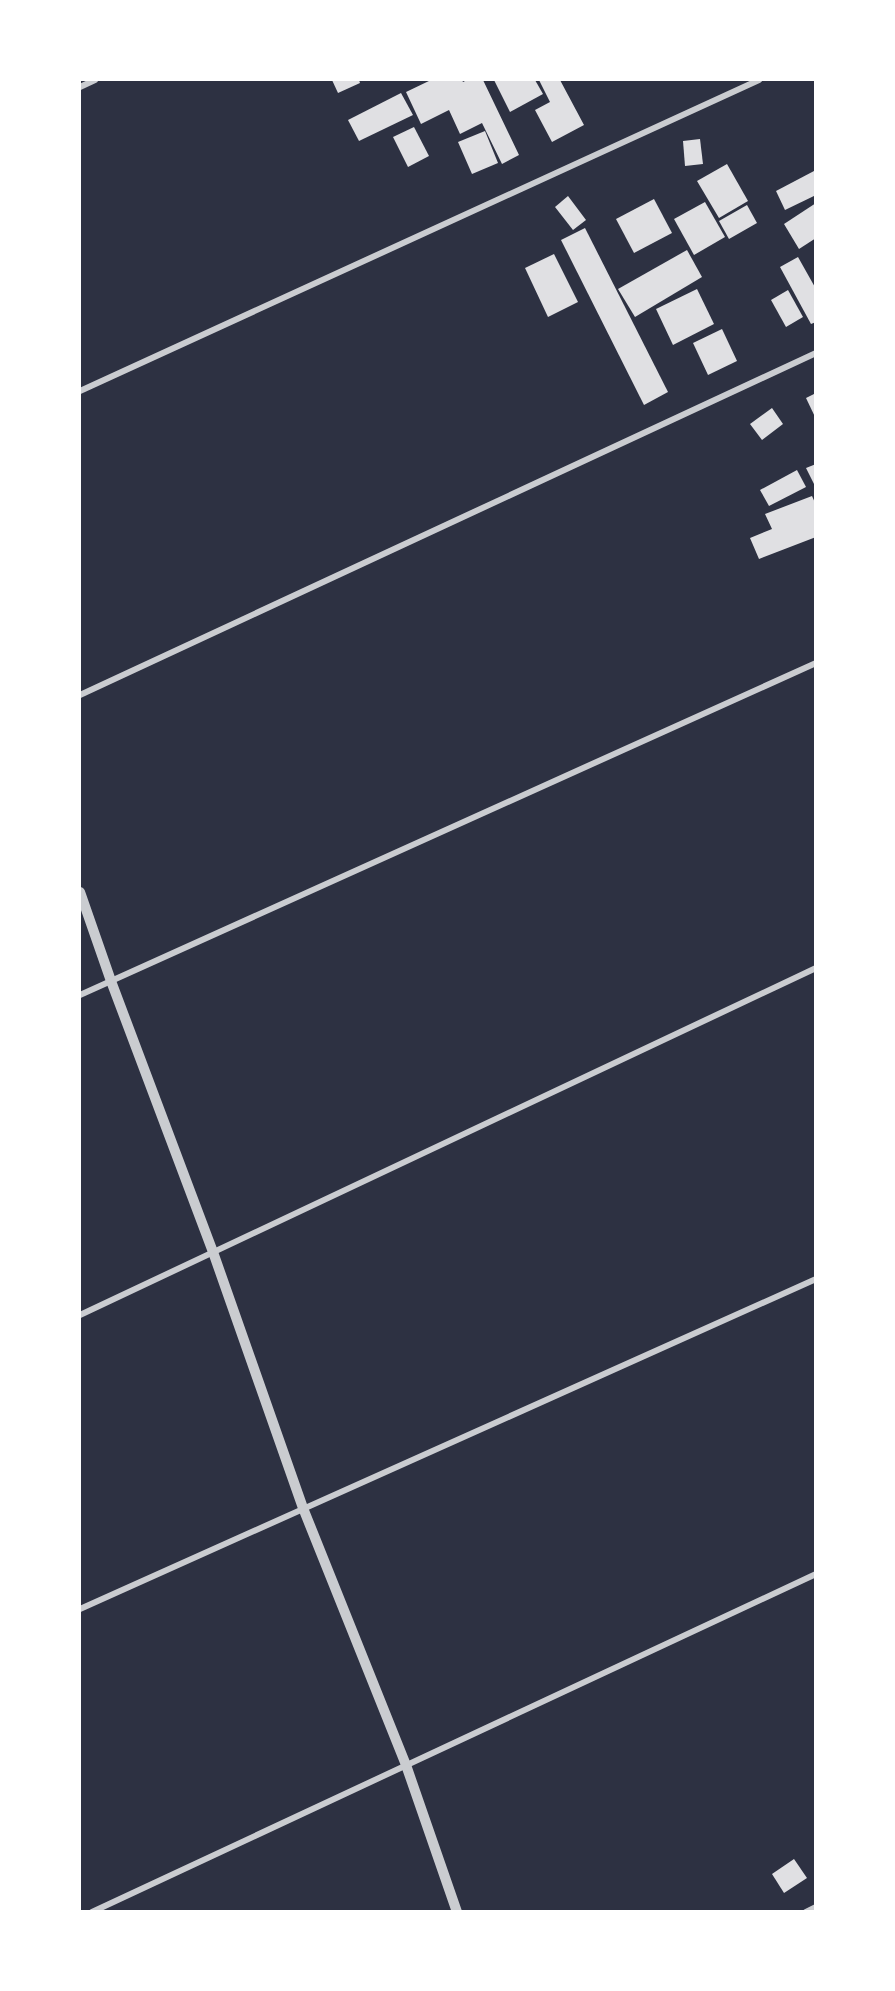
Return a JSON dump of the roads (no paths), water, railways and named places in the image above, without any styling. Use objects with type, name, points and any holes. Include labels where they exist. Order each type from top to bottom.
[{"type":"street","points":[[80,87],[95,80]]},
{"type":"street","points":[[80,391],[759,80]]},
{"type":"street","points":[[80,695],[816,353]]},
{"type":"street","points":[[80,994],[816,663]]},
{"type":"street","points":[[80,892],[213,1252],[303,1508],[406,1764],[457,1911]]},
{"type":"street","points":[[80,1315],[816,968]]},
{"type":"street","points":[[80,1608],[816,1279]]},
{"type":"street","points":[[92,1911],[816,1574]]},
{"type":"street","points":[[806,1911],[816,1907]]}]
